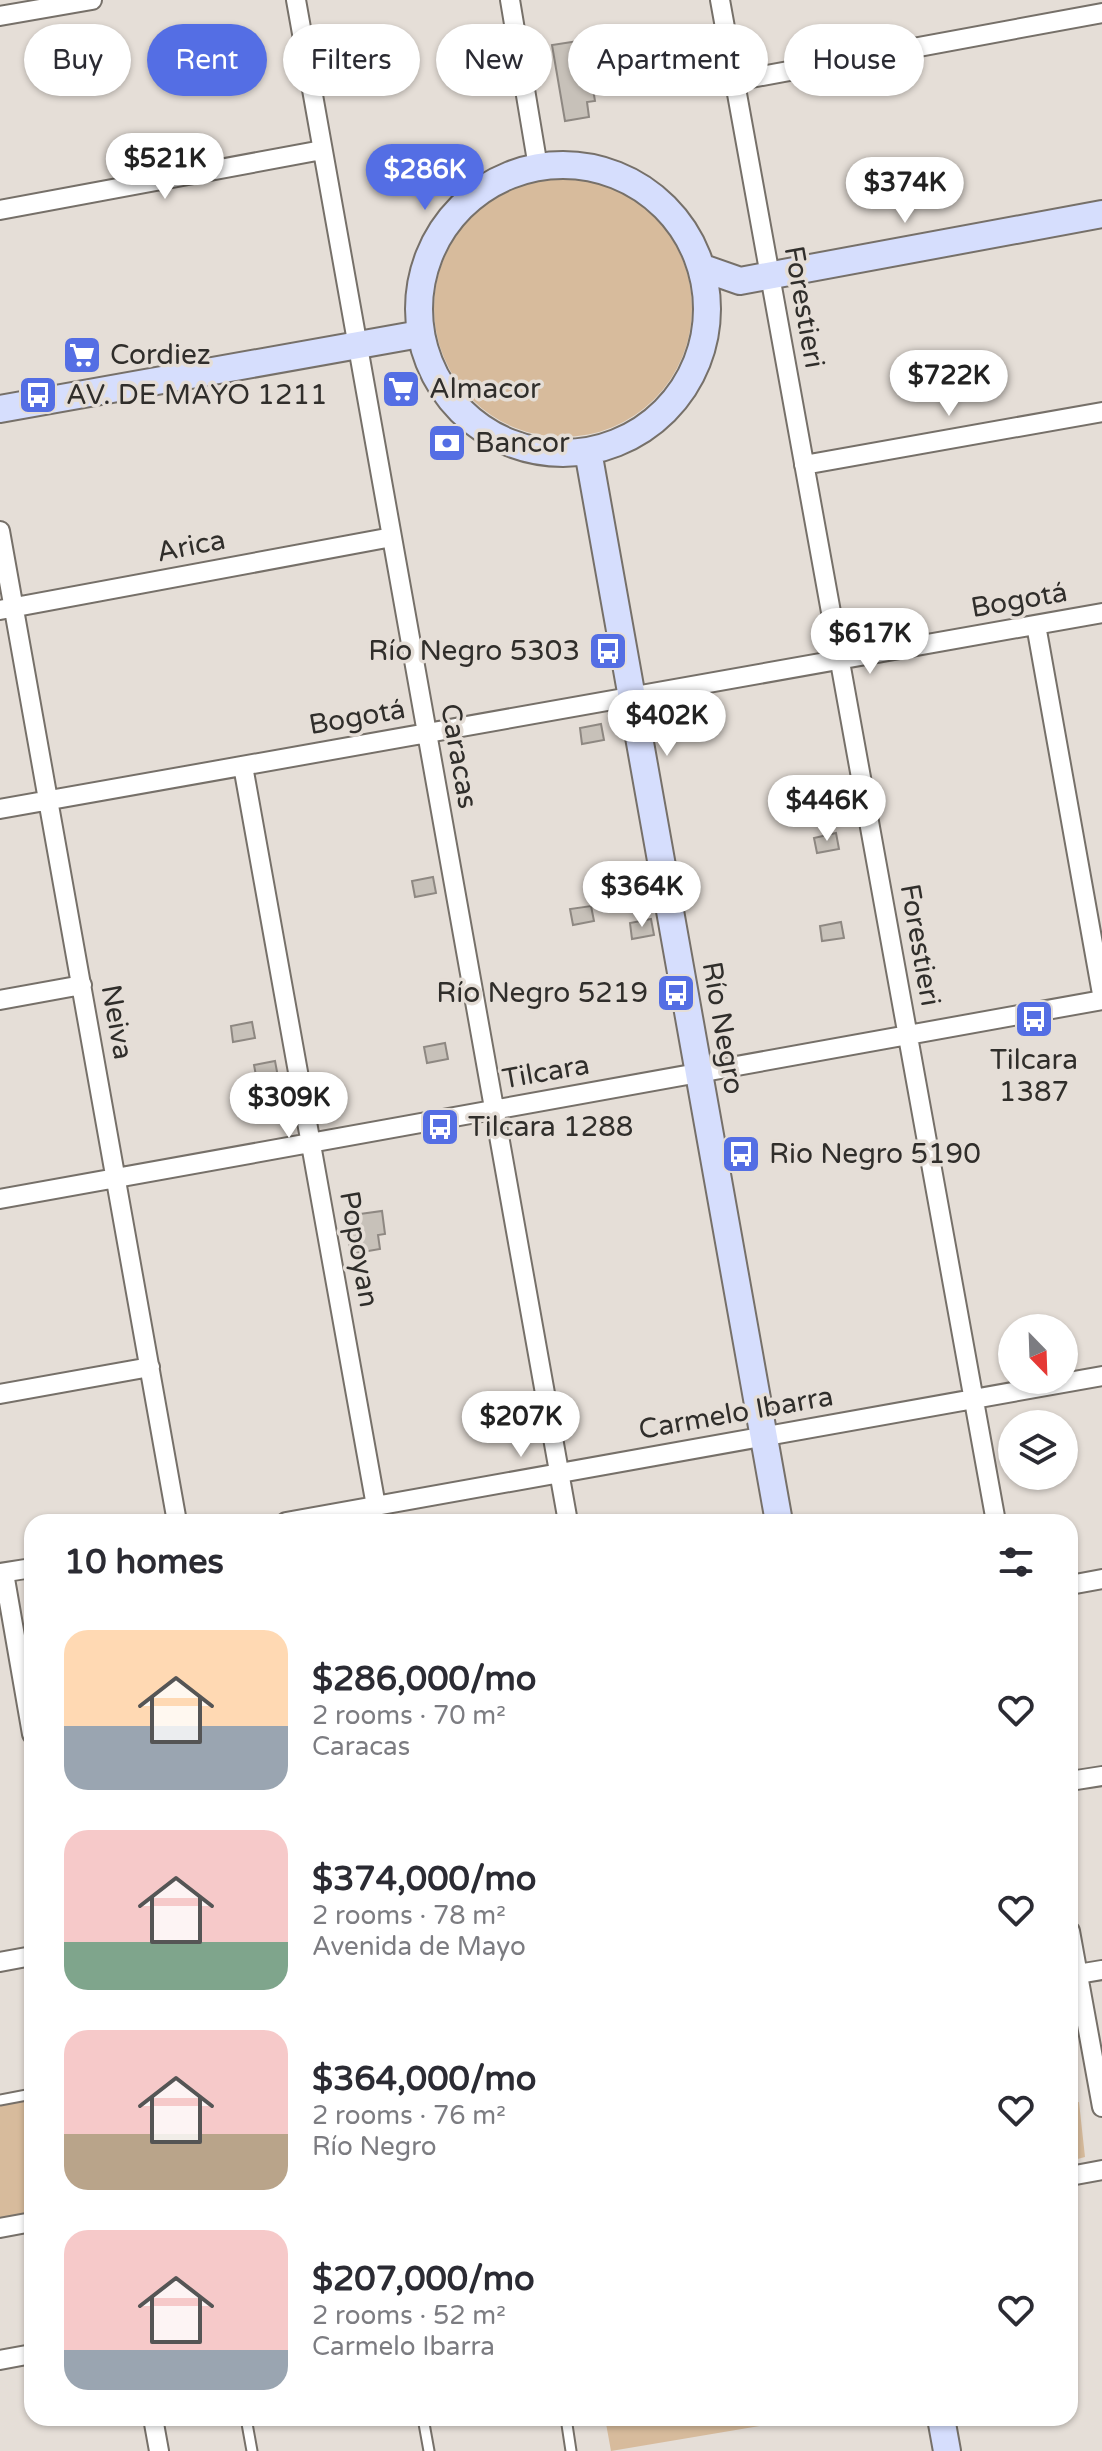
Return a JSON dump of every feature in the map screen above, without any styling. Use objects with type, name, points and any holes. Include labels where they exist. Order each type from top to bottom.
[{"type":"main road","points":[[574,165],[612,173],[647,191],[676,217],[703,268],[709,299],[707,325],[698,362],[679,396],[653,423],[619,442],[588,451],[545,452],[510,443],[477,426],[451,400],[438,379],[420,334],[419,302],[424,270],[436,241],[454,215],[477,193],[505,177],[538,167],[574,165]]},
{"type":"main road","points":[[703,268],[740,281],[1102,214]]},
{"type":"main road","points":[[0,409],[420,334]]},
{"type":"main road","name":"Río Negro","points":[[588,451],[778,1514]]},
{"type":"main road","points":[[942,2426],[947,2451]]},
{"type":"street","points":[[0,16],[92,0]]},
{"type":"street","name":"Caracas","points":[[296,0],[567,1514]]},
{"type":"street","points":[[510,0],[538,167]]},
{"type":"street","name":"Forestieri","points":[[720,0],[724,24]]},
{"type":"street","points":[[768,75],[1102,13]]},
{"type":"street","name":"Forestieri","points":[[738,96],[995,1514]]},
{"type":"street","points":[[0,210],[322,150]]},
{"type":"street","points":[[804,465],[1102,412]]},
{"type":"street","name":"Neiva","points":[[0,531],[7,609],[48,800],[176,1514]]},
{"type":"street","name":"Arica","points":[[7,609],[392,537]]},
{"type":"street","name":"Bogotá","points":[[0,809],[1102,613]]},
{"type":"street","points":[[1036,625],[1102,994]]},
{"type":"street","name":"Popoyan","points":[[243,766],[376,1506]]},
{"type":"street","points":[[0,1000],[82,985]]},
{"type":"street","name":"Tilcara","points":[[0,1199],[1102,1000]]},
{"type":"street","points":[[0,1394],[150,1367]]},
{"type":"street","name":"Carmelo Ibarra","points":[[342,1514],[1102,1376]]},
{"type":"street","points":[[24,1569],[2,1573],[24,1691]]},
{"type":"street","points":[[1078,1584],[1102,1579]]},
{"type":"street","points":[[1078,1780],[1102,1776]]},
{"type":"street","points":[[0,1962],[24,1958]]},
{"type":"street","points":[[1102,1970],[1078,1974],[1102,2107]]},
{"type":"street","points":[[1078,2174],[1102,2170]]},
{"type":"street","points":[[0,2228],[24,2224]]},
{"type":"street","points":[[0,2360],[24,2356]]},
{"type":"street","points":[[154,2426],[159,2451]]},
{"type":"lane","points":[[0,2100],[24,2096]]},
{"type":"lane","points":[[247,2426],[252,2451]]},
{"type":"lane","points":[[424,2426],[429,2451]]},
{"type":"lane","points":[[567,2426],[571,2451]]},
{"type":"shaded area","points":[[550,179],[576,179],[601,184],[624,194],[645,208],[663,226],[687,270],[692,308],[687,346],[677,369],[663,390],[645,408],[601,432],[576,437],[550,437],[525,432],[502,422],[481,408],[463,390],[439,346],[434,321],[434,295],[439,270],[449,247],[463,226],[481,208],[525,184]]},
{"type":"shaded area","points":[[24,2100],[24,2218],[0,2223],[0,2105]]},
{"type":"shaded area","points":[[1078,2102],[1085,2157],[1078,2159]]},
{"type":"shaded area","points":[[606,2426],[760,2426],[611,2451]]},
{"type":"building","points":[[568,43],[568,96],[594,96],[595,101],[587,102],[589,117],[565,121],[552,45]]},
{"type":"building","points":[[601,724],[604,740],[582,744],[580,728]]},
{"type":"building","points":[[836,833],[839,849],[817,853],[814,838]]},
{"type":"building","points":[[433,877],[436,893],[415,897],[412,881]]},
{"type":"building","points":[[591,906],[594,921],[573,925],[570,909]]},
{"type":"building","points":[[651,919],[654,935],[632,939],[630,923]]},
{"type":"building","points":[[841,922],[844,938],[822,941],[820,926]]},
{"type":"building","points":[[252,1022],[255,1038],[233,1042],[231,1026]]},
{"type":"building","points":[[445,1043],[448,1059],[427,1063],[424,1047]]},
{"type":"building","points":[[275,1061],[278,1077],[257,1081],[254,1065]]},
{"type":"building","points":[[382,1211],[385,1234],[378,1235],[380,1249],[351,1254],[345,1216]]},
{"type":"place","name":"Cordiez","points":[[82,355]]},
{"type":"place","name":"Almacor","points":[[401,389]]},
{"type":"place","name":"AV. DE MAYO 1211","points":[[38,395]]},
{"type":"place","name":"Bancor","points":[[447,443]]},
{"type":"place","name":"Río Negro 5303","points":[[608,651]]},
{"type":"place","name":"Río Negro 5219","points":[[676,993]]},
{"type":"place","name":"Tilcara 1387","points":[[1034,1019]]},
{"type":"place","name":"Tilcara 1288","points":[[440,1127]]},
{"type":"place","name":"Rio Negro 5190","points":[[741,1154]]}]
